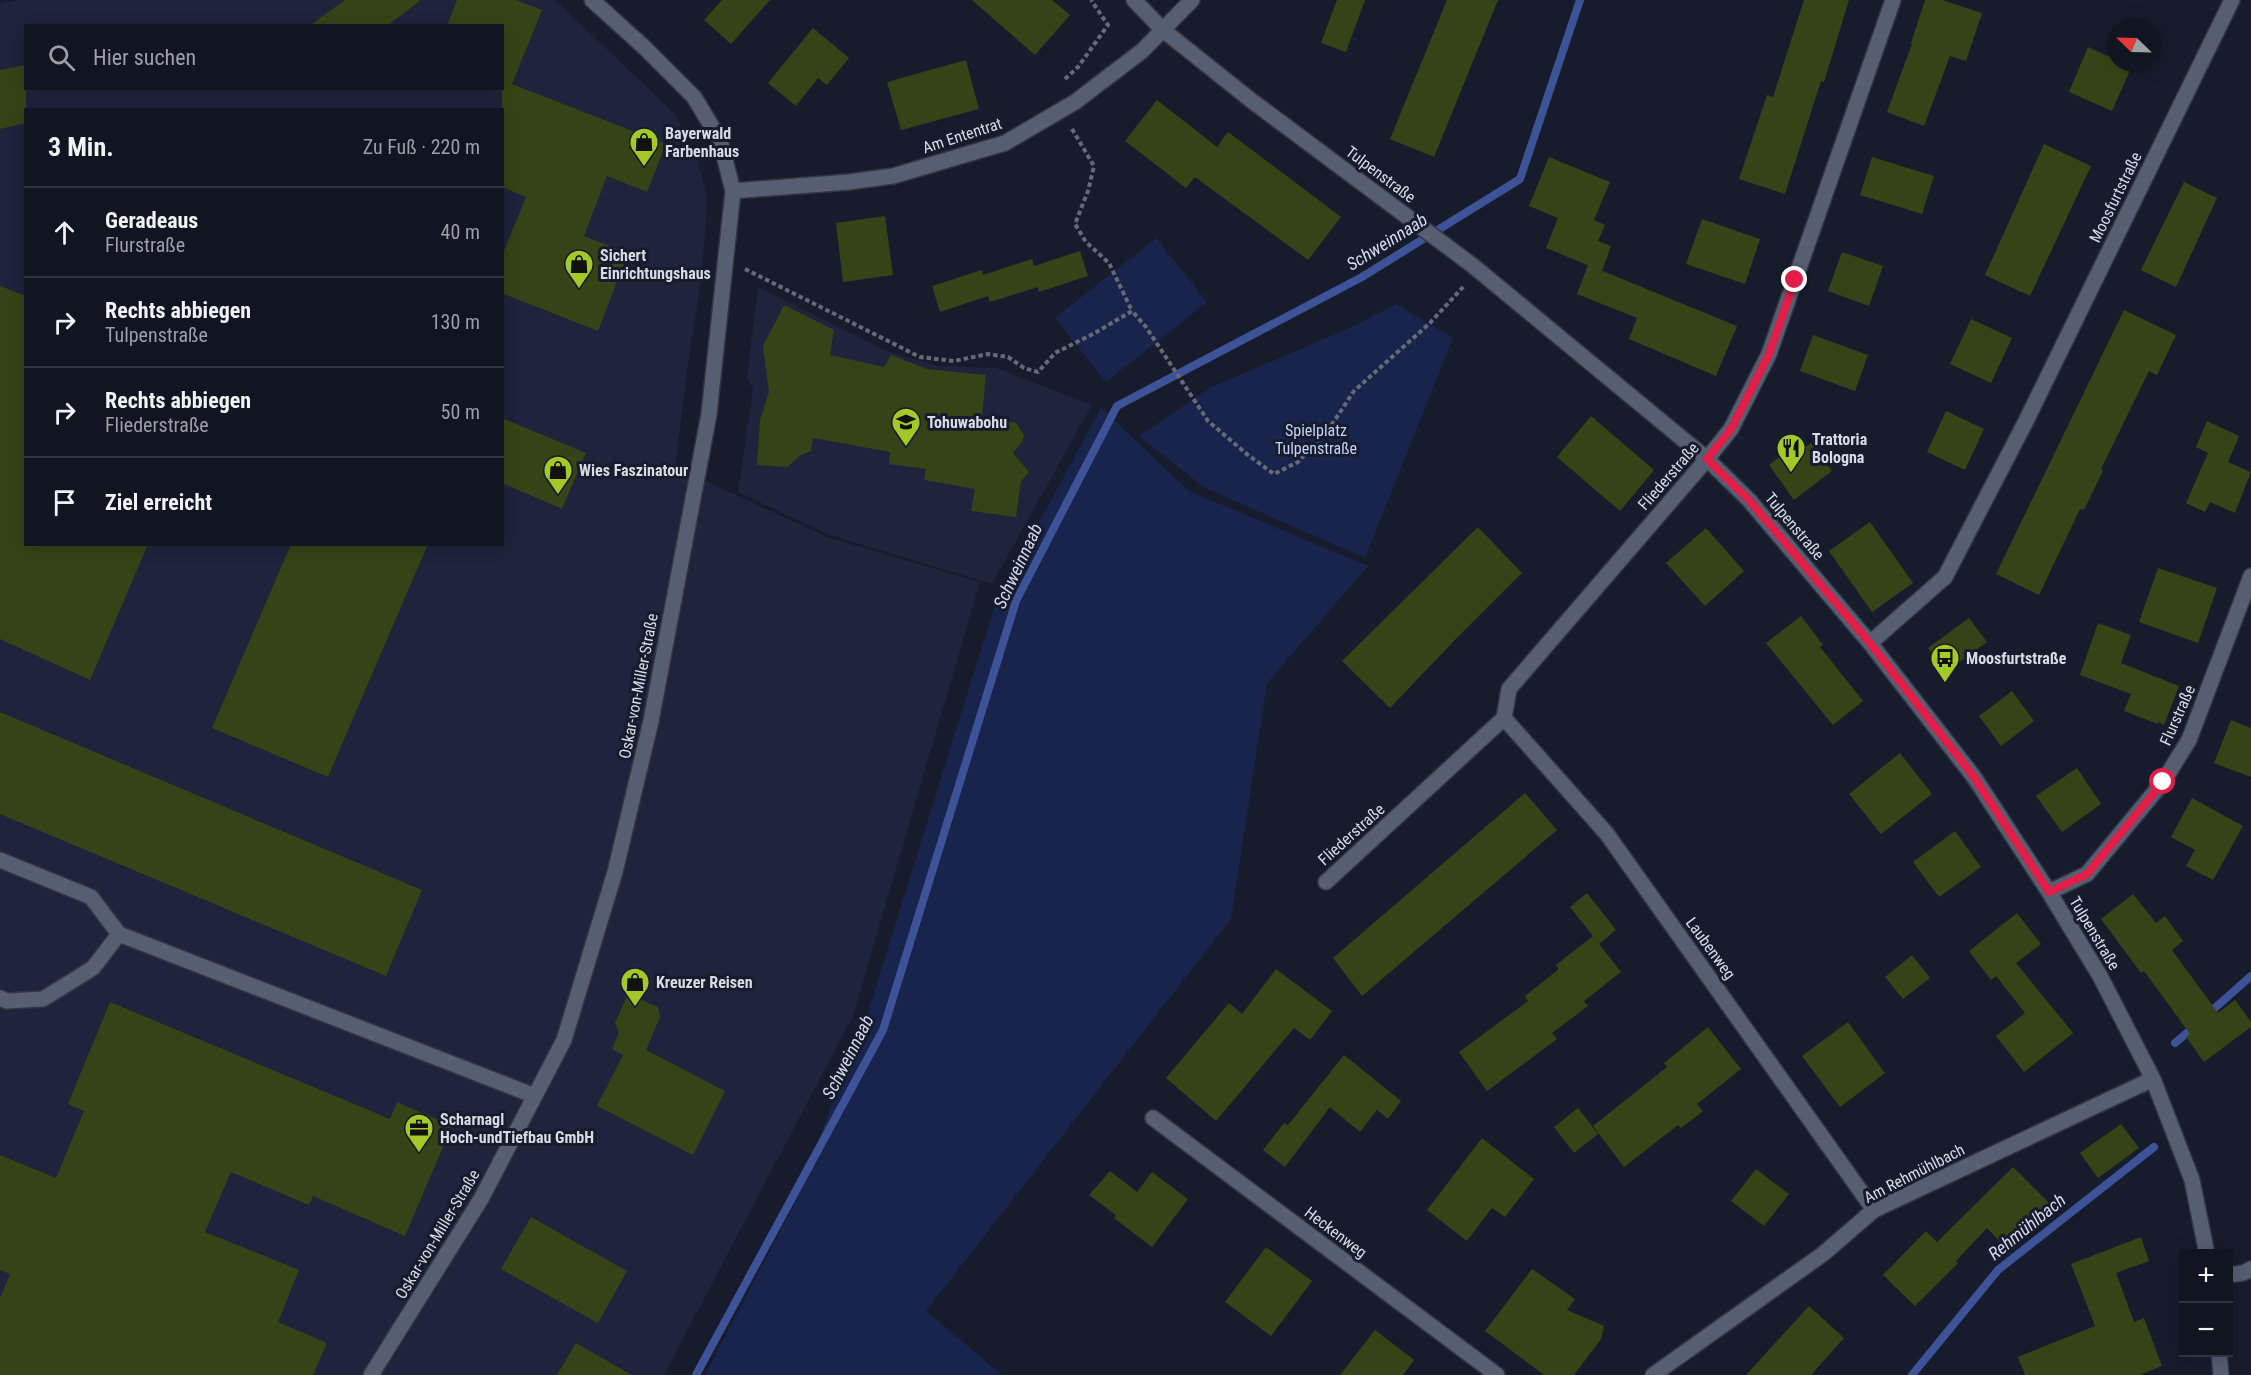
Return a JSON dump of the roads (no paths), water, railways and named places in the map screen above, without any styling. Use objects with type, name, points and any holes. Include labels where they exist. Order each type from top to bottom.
[{"type":"street","name":"Oskar-von-Miller-Straße","points":[[371,1375],[481,1199],[564,1040],[615,872],[651,721],[709,414],[733,191],[720,140],[694,97],[592,0]]},
{"type":"street","name":"Tulpenstraße","points":[[1134,0],[1163,30],[1252,101],[1476,268],[1707,459],[1749,500],[1870,643],[1974,777],[2049,892],[2100,976],[2153,1079],[2192,1180],[2206,1249]]},
{"type":"street","name":"Am Ententrat","points":[[733,191],[849,182],[893,176],[1005,143],[1075,102],[1142,51],[1192,0]]},
{"type":"street","name":"Fliederstraße","points":[[1326,882],[1504,718],[1509,689],[1731,429],[1769,354],[1893,0]]},
{"type":"street","name":"Moosfurtstraße","points":[[1870,643],[1945,577],[2026,421],[2232,0]]},
{"type":"street","name":"Flurstraße","points":[[2049,892],[2087,874],[2163,782],[2189,740],[2251,576]]},
{"type":"street","name":"Laubenweg","points":[[1504,718],[1607,834],[1874,1210]]},
{"type":"street","points":[[0,860],[91,897],[119,934],[535,1096]]},
{"type":"street","points":[[0,998],[7,1001],[44,999],[93,968],[119,934]]},
{"type":"street","name":"Am Rehmühlbach","points":[[1653,1375],[1823,1254],[1874,1210],[2153,1079]]},
{"type":"street","name":"Heckenweg","points":[[1153,1118],[1497,1375]]},
{"type":"street","points":[[2233,1274],[2251,1269]]},
{"type":"street","points":[[2219,1357],[2221,1375]]},
{"type":"waterway","name":"Schweinnaab","points":[[696,1375],[883,1030],[1016,601],[1117,406],[1362,277],[1520,179],[1580,0]]},
{"type":"waterway","name":"Rehmühlbach","points":[[2207,1015],[2251,976]]},
{"type":"waterway","name":"Rehmühlbach","points":[[2175,1043],[2195,1026]]},
{"type":"waterway","name":"Rehmühlbach","points":[[1912,1375],[1998,1270],[2154,1147]]},
{"type":"place","name":"Bayerwald Farbenhaus","points":[[644,168]]},
{"type":"place","name":"Sichert Einrichtungshaus","points":[[579,290]]},
{"type":"place","name":"Tohuwabohu","points":[[906,448]]},
{"type":"place","name":"Trattoria Bologna","points":[[1791,474]]},
{"type":"place","name":"Wies Faszinatour","points":[[558,496]]},
{"type":"place","name":"Moosfurtstraße","points":[[1945,684]]},
{"type":"place","name":"Kreuzer Reisen","points":[[635,1008]]},
{"type":"place","name":"Scharnagl Hoch-undTiefbau GmbH","points":[[419,1154]]},
{"type":"park label","name":"Spielplatz Tulpenstraße","points":[[1316,439]]}]
